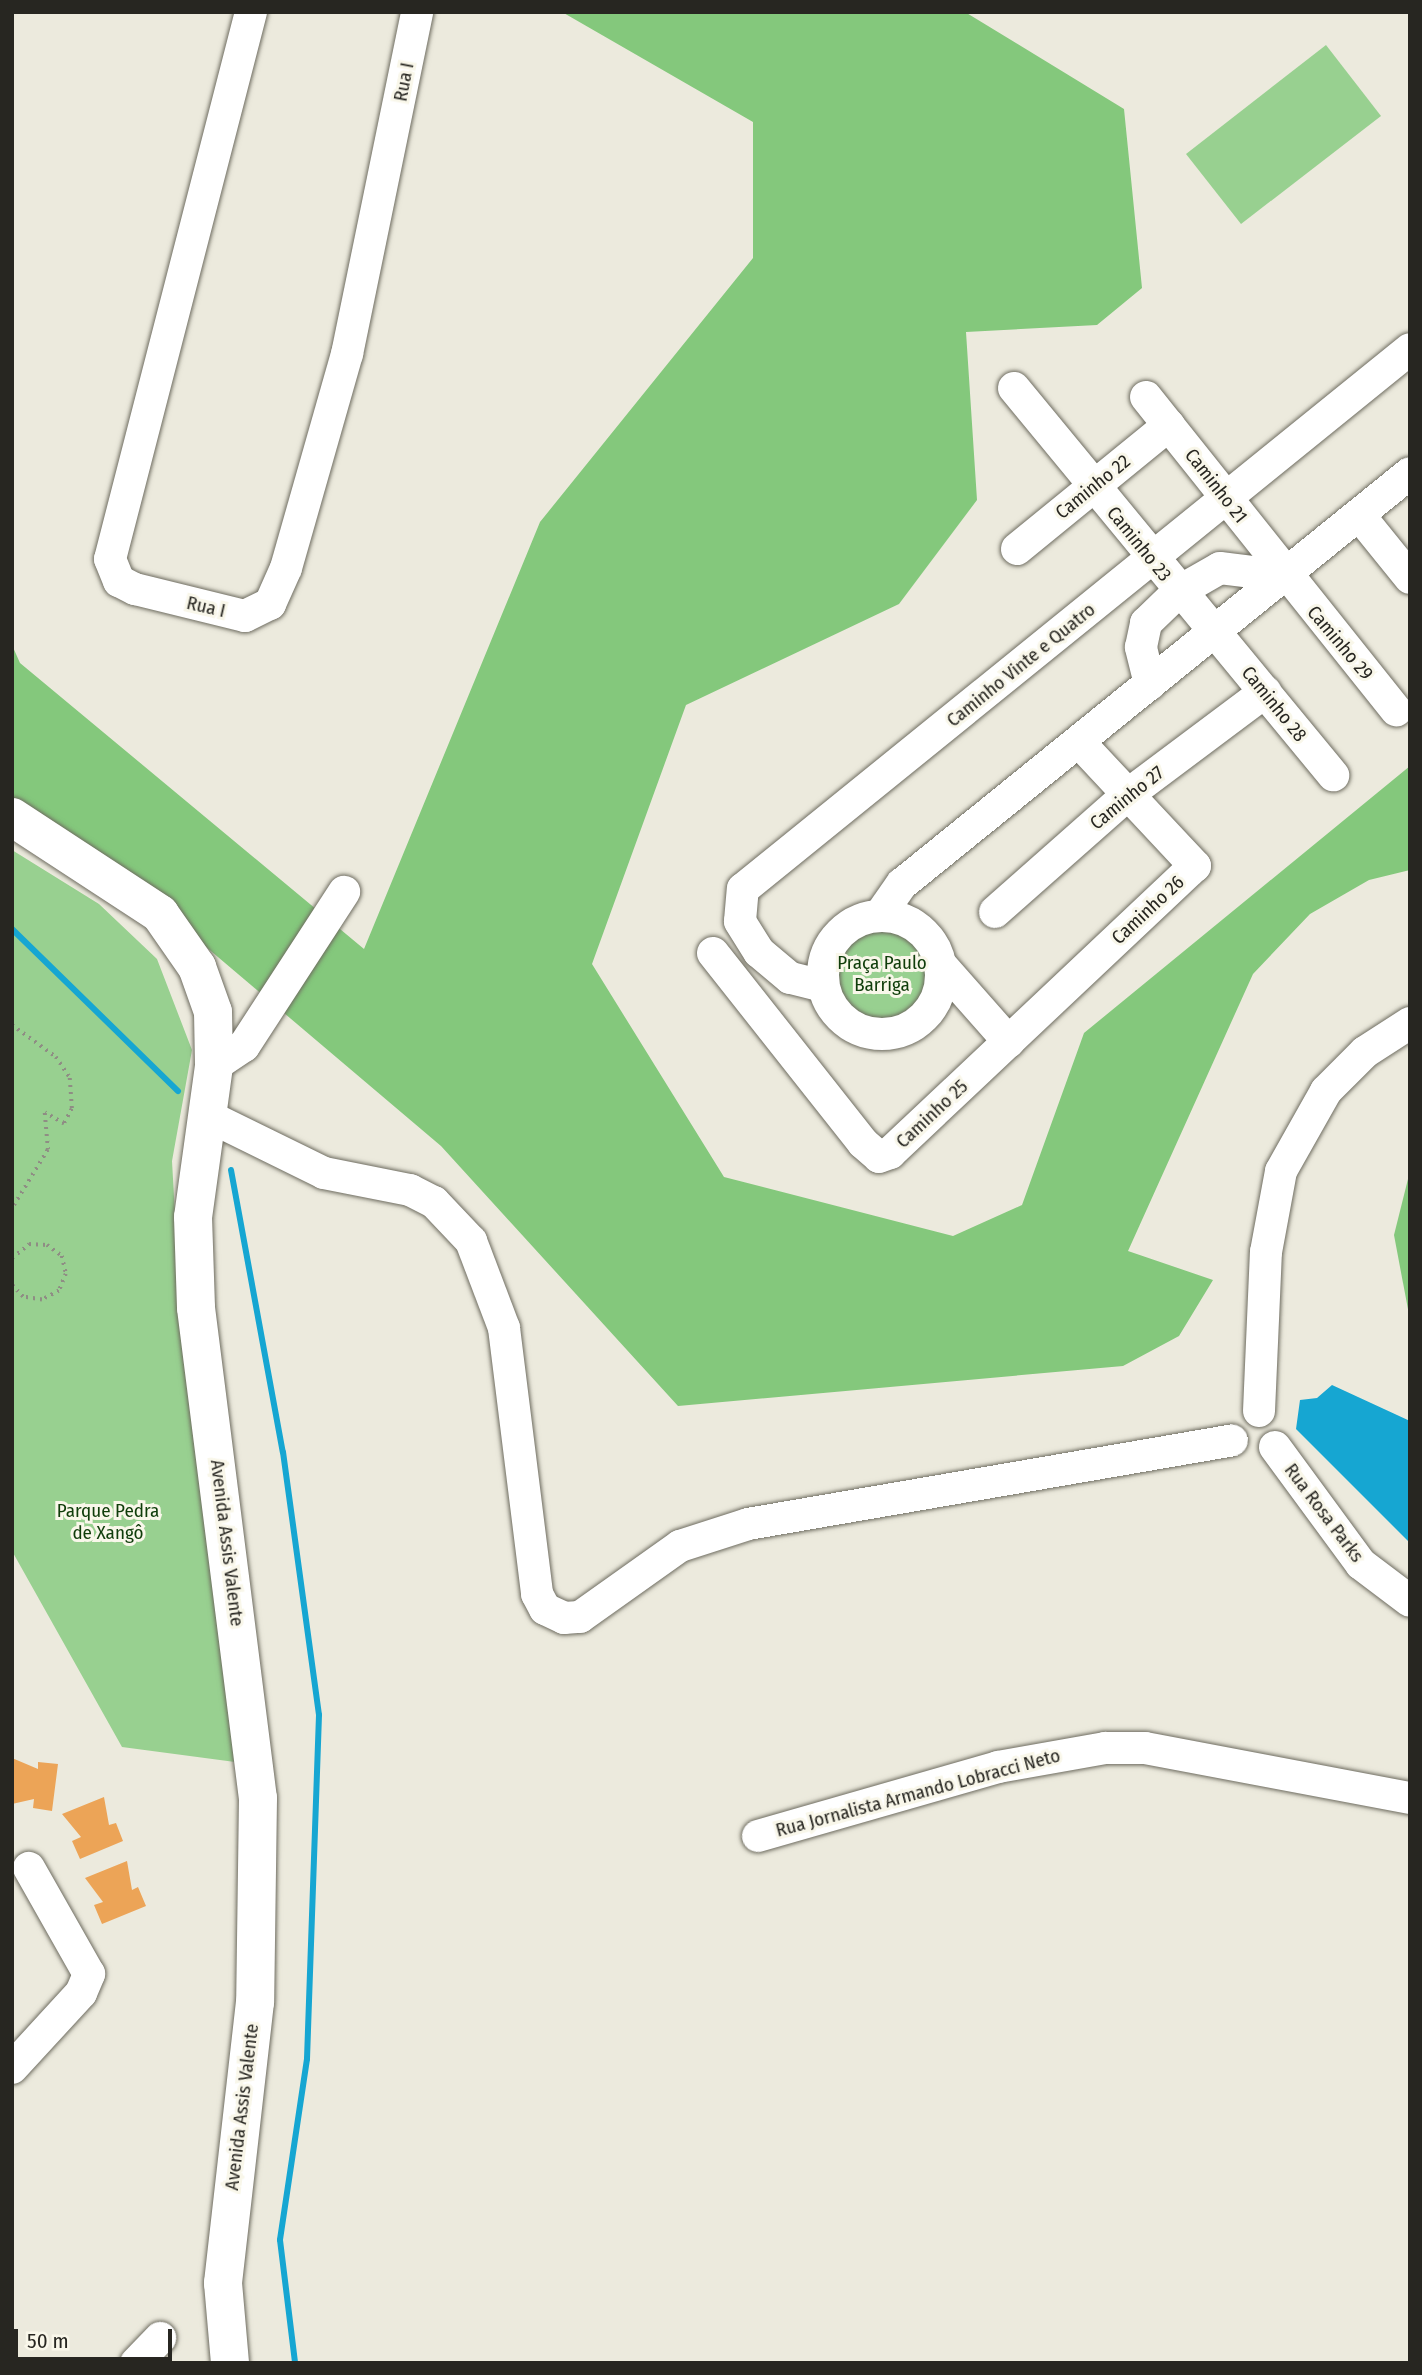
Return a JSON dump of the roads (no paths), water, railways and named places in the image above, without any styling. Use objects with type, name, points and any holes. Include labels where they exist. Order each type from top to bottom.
[{"type":"main road","name":"Avenida Assis Valente","points":[[12,817],[160,914],[181,938],[213,1012],[214,1066],[193,1217],[196,1308],[258,1798],[255,2002],[228,2216],[223,2358]]},
{"type":"street","name":"Rua I","points":[[251,12],[110,559],[119,581],[135,589],[245,615],[265,609],[277,596],[346,354],[380,201],[417,12]]},
{"type":"street","name":"Caminho Vinte e Quatro","points":[[823,986],[790,978],[759,952],[740,921],[743,890],[1152,561],[1410,349]]},
{"type":"street","name":"Caminho 23","points":[[1014,388],[1152,561],[1215,632]]},
{"type":"street","name":"Caminho 21","points":[[1146,397],[1284,576]]},
{"type":"street","name":"Caminho 22","points":[[1017,548],[1169,425]]},
{"type":"street","points":[[880,915],[902,884],[1410,473]]},
{"type":"street","points":[[1359,515],[1410,578]]},
{"type":"street","points":[[1150,684],[1141,646],[1146,623],[1178,592],[1220,568],[1284,576]]},
{"type":"street","name":"Caminho 29","points":[[1284,576],[1396,710]]},
{"type":"street","name":"Caminho 28","points":[[1215,632],[1333,775]]},
{"type":"street","name":"Caminho 27","points":[[995,912],[1126,796],[1265,692]]},
{"type":"street","name":"Caminho 26","points":[[1009,1042],[1195,866],[1126,796],[1079,742]]},
{"type":"street","points":[[214,1066],[244,1046],[344,892]]},
{"type":"street","points":[[942,966],[927,1013],[908,1028],[885,1034],[861,1031],[840,1017],[823,986],[829,946],[859,919],[880,915],[913,925],[942,966],[1009,1042]]},
{"type":"street","name":"Caminho 25","points":[[713,953],[879,1157],[901,1144],[1009,1042]]},
{"type":"street","points":[[1259,1411],[1266,1252],[1281,1171],[1326,1091],[1365,1052],[1410,1023]]},
{"type":"street","points":[[208,1116],[324,1173],[410,1190],[434,1202],[471,1241],[504,1328],[537,1594],[545,1609],[564,1618],[580,1617],[680,1546],[748,1524],[1232,1440]]},
{"type":"street","points":[[1232,1440],[1238,1418],[1259,1411]]},
{"type":"street","points":[[1232,1440],[1247,1457],[1263,1457],[1275,1447],[1276,1425],[1259,1411]]},
{"type":"street","name":"Rua Rosa Parks","points":[[1275,1447],[1362,1564],[1410,1601]]},
{"type":"street","name":"Rua Jornalista Armando Lobracci Neto","points":[[758,1836],[1010,1764],[1105,1748],[1145,1748],[1410,1798]]},
{"type":"street","points":[[12,2068],[81,1993],[89,1974],[29,1868]]},
{"type":"street","points":[[136,2363],[160,2338]]},
{"type":"water","points":[[1332,1385],[1410,1421],[1410,1543],[1296,1429],[1300,1400],[1317,1398]]},
{"type":"waterway","points":[[12,929],[178,1091]]},
{"type":"waterway","points":[[231,1170],[283,1452],[319,1715],[307,2059],[280,2240],[295,2363]]},
{"type":"park label","name":"Praça Paulo Barriga","points":[[882,974]]},
{"type":"park label","name":"Parque Pedra de Xangô","points":[[108,1522]]}]
